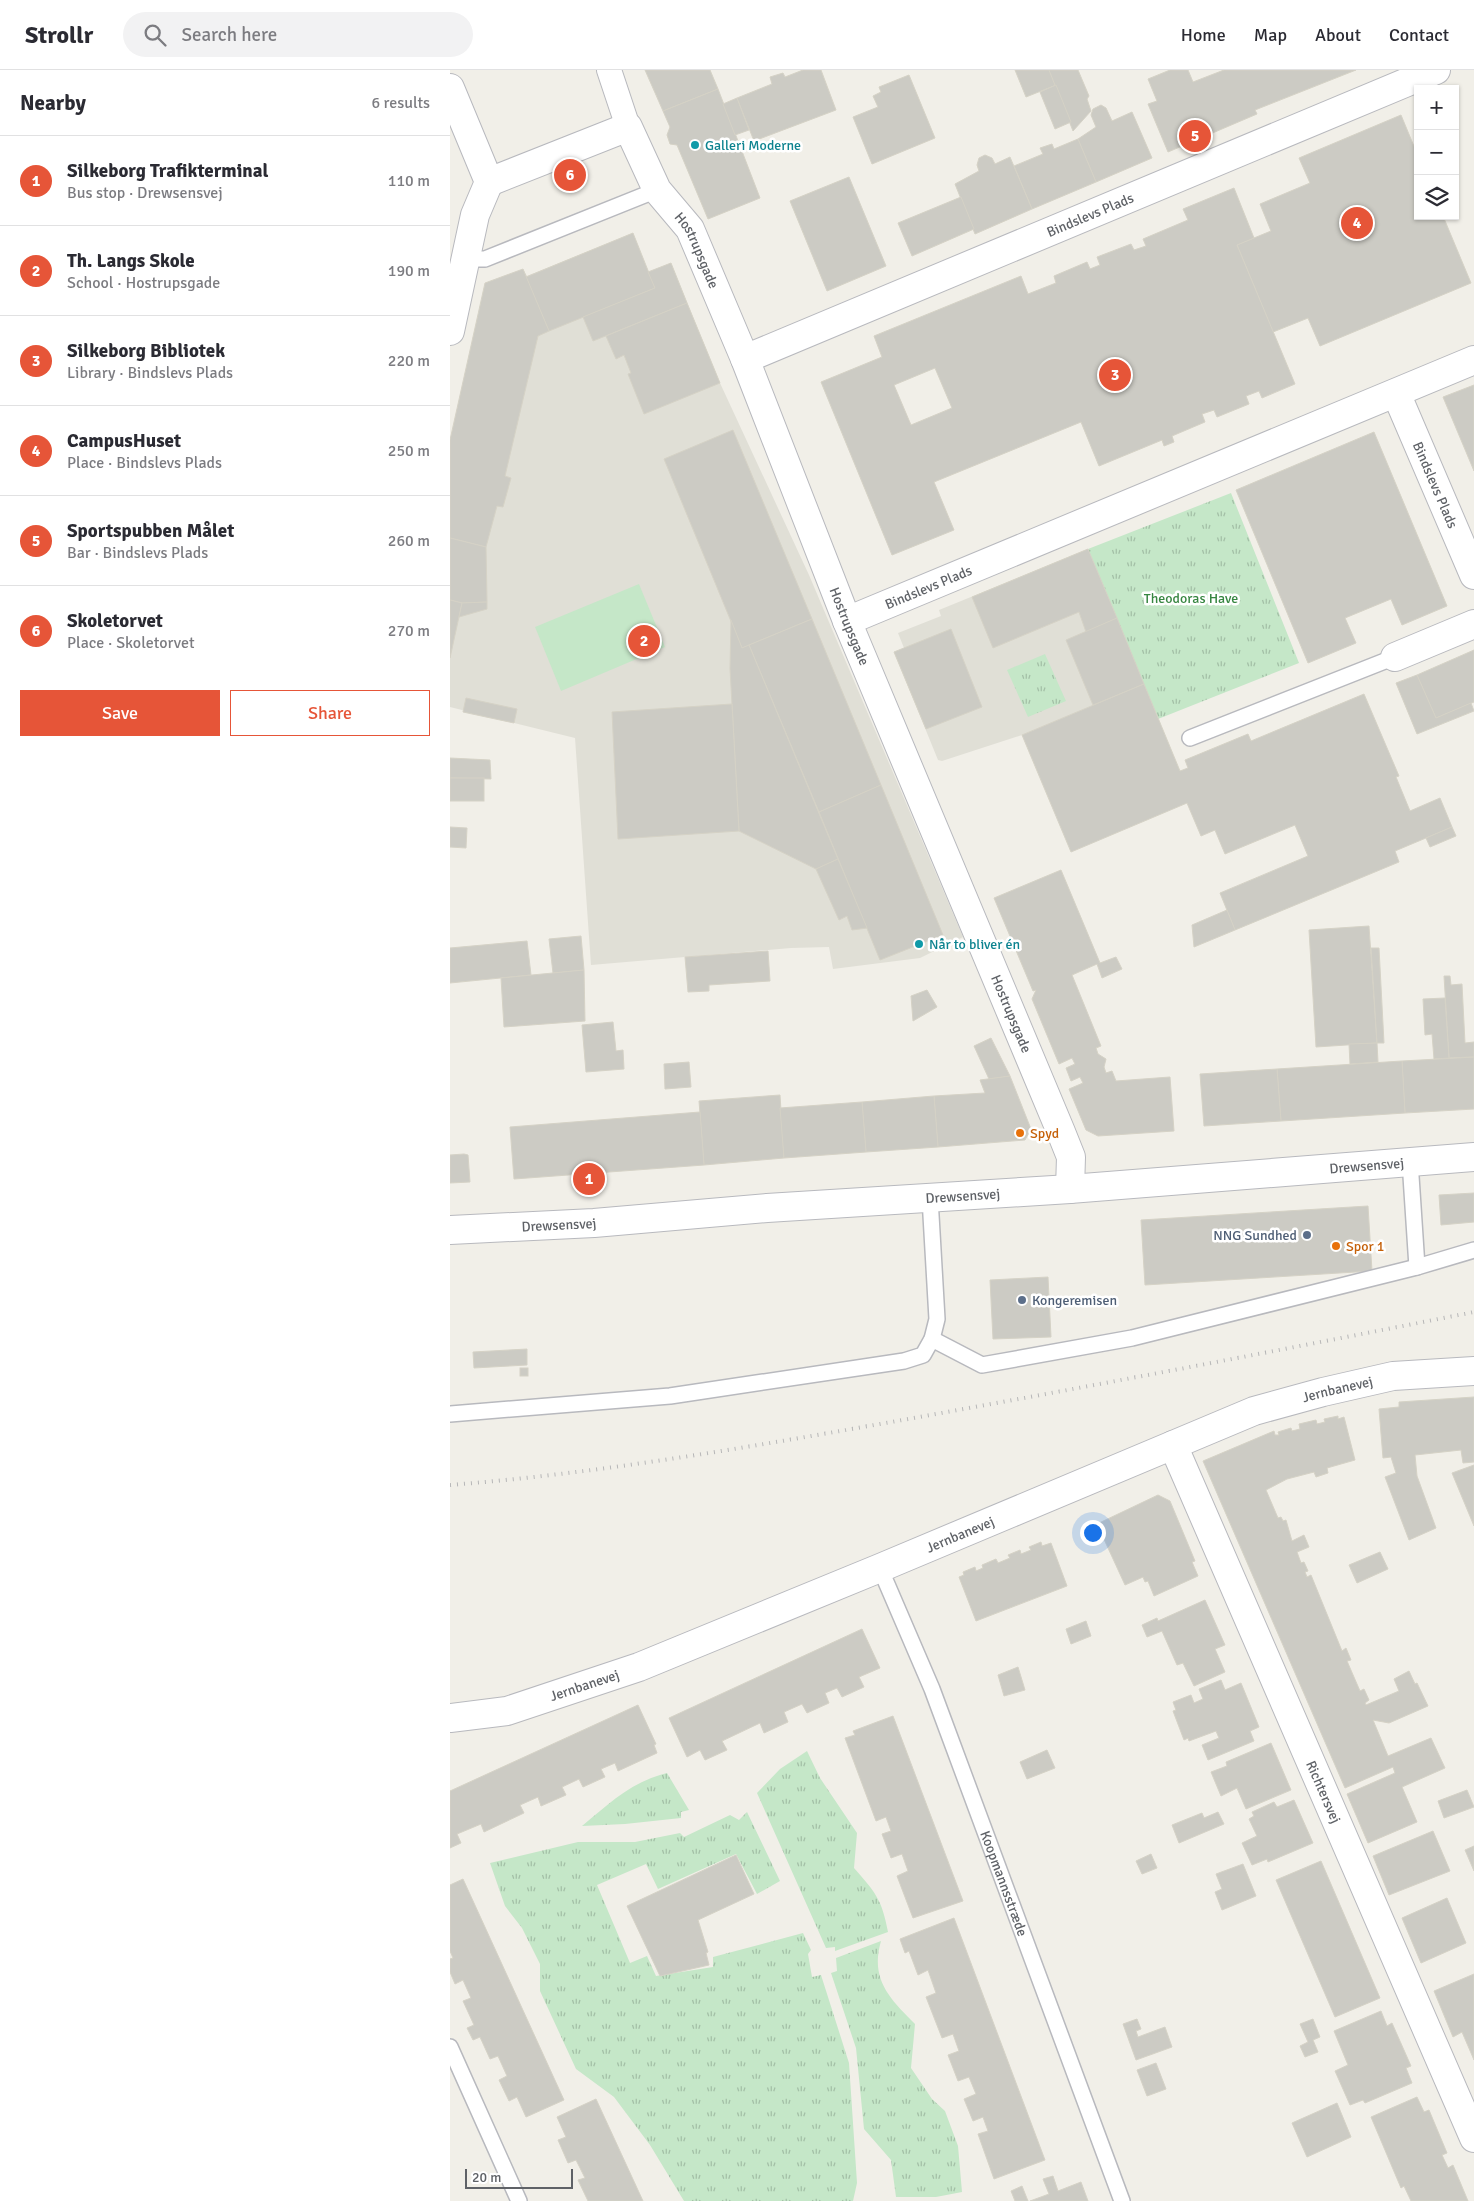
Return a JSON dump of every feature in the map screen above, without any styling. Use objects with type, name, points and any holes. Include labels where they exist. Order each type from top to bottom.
[{"type":"street","name":"Hostrupsgade","points":[[610,70],[649,194],[690,229],[745,359],[848,621],[1071,1157],[1070,1189]]},
{"type":"street","name":"Bindslevs Plads","points":[[745,359],[1436,70]]},
{"type":"street","points":[[450,88],[489,182]]},
{"type":"street","points":[[450,331],[467,259],[475,214],[489,182],[628,127]]},
{"type":"street","name":"Bindslevs Plads","points":[[848,621],[1474,360]]},
{"type":"street","name":"Bindslevs Plads","points":[[1396,394],[1474,575]]},
{"type":"street","points":[[1395,657],[1474,624]]},
{"type":"street","name":"Drewsensvej","points":[[450,1230],[594,1223],[767,1208],[1070,1189],[1474,1157]]},
{"type":"street","name":"Jernbanevej","points":[[450,1718],[507,1711],[639,1667],[1254,1411],[1323,1392],[1393,1376],[1474,1371]]},
{"type":"street","name":"Richtersvej","points":[[1173,1445],[1474,2138]]},
{"type":"lane","points":[[467,259],[485,259],[649,194]]},
{"type":"lane","points":[[1190,738],[1395,657]]},
{"type":"lane","points":[[1410,1161],[1417,1267]]},
{"type":"lane","points":[[450,1414],[670,1396],[904,1361],[923,1355],[932,1339],[937,1320],[930,1198]]},
{"type":"lane","points":[[932,1339],[982,1365],[1132,1338],[1417,1267],[1474,1250]]},
{"type":"lane","name":"Koopmannsstræde","points":[[880,1568],[932,1689],[1122,2201]]},
{"type":"lane","points":[[450,2047],[519,2201]]},
{"type":"shaded area","points":[[633,233],[648,272],[671,263],[720,383],[809,575],[963,937],[920,958],[833,969],[829,947],[791,948],[591,965],[575,738],[450,707],[450,440],[523,269],[527,276]]},
{"type":"shaded area","points":[[1088,549],[1144,684],[1022,735],[942,761],[938,760],[894,652],[904,648],[898,633],[941,616],[939,610]]},
{"type":"green space","name":"Theodoras Have","points":[[1231,493],[1299,663],[1158,719],[1088,549]]},
{"type":"green space","points":[[639,584],[665,647],[561,691],[535,627]]},
{"type":"green space","points":[[1045,654],[1066,701],[1028,717],[1007,670]]},
{"type":"green space","points":[[807,1751],[820,1778],[857,1833],[854,1868],[877,1897],[883,1911],[888,1932],[835,1951],[835,1947],[826,1948],[757,1793],[780,1769]]},
{"type":"green space","points":[[667,1773],[689,1810],[681,1812],[681,1818],[582,1826],[632,1787]]},
{"type":"green space","points":[[747,1812],[780,1881],[757,1894],[736,1854],[658,1889],[646,1864],[597,1885],[630,1963],[647,1956],[656,1976],[713,1967],[713,1957],[803,1933],[811,1950],[808,1954],[812,1977],[821,1975],[849,2063],[857,2183],[853,2201],[684,2201],[650,2145],[614,2097],[576,2069],[540,1991],[540,1964],[522,1928],[505,1906],[490,1863],[578,1842],[635,1842],[680,1833],[684,1837],[730,1815],[739,1820]]},
{"type":"green space","points":[[881,1941],[878,1954],[880,1977],[890,1996],[915,2024],[911,2068],[932,2099],[945,2111],[958,2146],[962,2192],[936,2197],[896,2197],[891,2160],[864,2129],[856,2048],[831,1973],[837,1971],[836,1958]]},
{"type":"building","points":[[645,70],[710,70],[718,89],[663,111]]},
{"type":"building","points":[[803,70],[821,70],[836,110],[754,141],[737,98],[772,84],[770,77],[783,73],[785,77]]},
{"type":"building","points":[[1015,70],[1049,70],[1056,85],[1026,97]]},
{"type":"building","points":[[1049,70],[1078,70],[1089,96],[1087,99],[1091,111],[1073,131]]},
{"type":"building","points":[[1170,70],[1188,70],[1193,82],[1224,70],[1356,70],[1255,110],[1257,114],[1168,152],[1148,104],[1157,101],[1148,79]]},
{"type":"building","points":[[909,75],[935,138],[872,164],[853,117],[878,107],[873,96],[881,92],[879,87]]},
{"type":"building","points":[[1056,85],[1071,122],[1055,129],[1040,92]]},
{"type":"building","points":[[718,89],[760,198],[708,219],[677,145],[670,144],[667,135],[670,127],[663,111]]},
{"type":"building","points":[[737,98],[749,130],[735,135],[723,104]]},
{"type":"building","points":[[1101,105],[1106,108],[1112,121],[1132,112],[1152,158],[1096,182],[1078,139],[1096,127],[1091,115],[1093,109]]},
{"type":"building","points":[[1401,115],[1414,146],[1414,220],[1445,220],[1471,283],[1320,346],[1308,318],[1273,332],[1237,245],[1271,231],[1260,204],[1310,183],[1299,158]]},
{"type":"building","points":[[1078,139],[1096,182],[1032,209],[1014,166],[1043,154],[1040,148],[1052,144],[1054,149]]},
{"type":"building","points":[[985,155],[992,158],[995,164],[1010,157],[1032,209],[975,234],[955,184],[979,171],[977,165],[979,158]]},
{"type":"building","points":[[849,177],[886,266],[827,291],[790,201]]},
{"type":"building","points":[[1234,188],[1254,238],[1237,245],[1295,384],[1262,398],[1259,391],[1246,396],[1249,404],[1217,417],[1214,410],[1202,414],[1205,422],[1172,436],[1174,442],[1164,446],[1162,440],[1099,466],[1081,422],[934,482],[954,530],[892,555],[821,382],[882,357],[874,336],[1021,276],[1028,294],[1056,283],[1054,276],[1087,262],[1090,269],[1100,265],[1097,257],[1131,244],[1134,250],[1146,246],[1143,239],[1188,220],[1183,209]],"holes":[[[935,368],[952,408],[911,425],[894,385]]]},
{"type":"building","points":[[961,197],[974,229],[912,256],[898,223]]},
{"type":"building","points":[[633,233],[655,288],[549,331],[526,277]]},
{"type":"building","points":[[671,263],[687,303],[593,341],[583,317],[655,288],[648,272]]},
{"type":"building","points":[[523,269],[549,331],[538,336],[505,476],[511,478],[503,507],[497,506],[486,547],[450,538],[450,440],[485,283]]},
{"type":"building","points":[[687,303],[720,383],[644,414],[628,374],[631,373],[624,355],[616,359],[606,336]]},
{"type":"building","points":[[1474,385],[1474,471],[1443,397]]},
{"type":"building","points":[[733,430],[812,619],[742,648],[664,459]]},
{"type":"building","points":[[1374,432],[1447,606],[1402,625],[1391,599],[1345,618],[1356,643],[1308,663],[1236,490]]},
{"type":"building","points":[[450,538],[486,547],[487,602],[462,603],[450,600]]},
{"type":"building","points":[[1088,549],[1117,618],[1086,632],[1079,612],[993,648],[972,597]]},
{"type":"building","points":[[450,600],[462,603],[450,658]]},
{"type":"building","points":[[487,602],[487,609],[459,617],[462,603]]},
{"type":"building","points":[[1117,618],[1144,684],[1093,705],[1066,640]]},
{"type":"building","points":[[812,619],[881,785],[819,812],[749,645]]},
{"type":"building","points":[[731,620],[742,648],[749,645],[838,859],[816,869],[739,831],[730,669]]},
{"type":"building","points":[[951,629],[982,707],[926,729],[894,652]]},
{"type":"building","points":[[1474,650],[1474,702],[1436,718],[1417,675]]},
{"type":"building","points":[[1417,675],[1436,718],[1471,703],[1474,711],[1417,734],[1396,683]]},
{"type":"building","points":[[1144,684],[1180,771],[1188,768],[1185,760],[1248,734],[1251,741],[1364,694],[1399,776],[1396,777],[1410,811],[1440,798],[1452,827],[1395,851],[1399,862],[1235,930],[1220,893],[1308,856],[1295,825],[1225,854],[1215,830],[1201,836],[1187,803],[1071,852],[1022,735]]},
{"type":"building","points":[[466,698],[517,709],[514,723],[463,712]]},
{"type":"building","points":[[732,704],[739,831],[618,839],[612,712]]},
{"type":"building","points":[[450,758],[490,760],[491,779],[450,778]]},
{"type":"building","points":[[450,778],[484,778],[484,801],[450,801]]},
{"type":"building","points":[[881,785],[943,935],[880,960],[819,812]]},
{"type":"building","points":[[450,827],[467,828],[466,848],[450,847]]},
{"type":"building","points":[[1452,827],[1456,836],[1430,847],[1426,838]]},
{"type":"building","points":[[838,859],[867,928],[852,930],[847,916],[839,920],[816,869]]},
{"type":"building","points":[[1061,870],[1100,963],[1116,957],[1122,969],[1102,978],[1097,964],[1072,975],[1101,1046],[1096,1048],[1098,1054],[1106,1059],[1104,1067],[1106,1073],[1112,1071],[1116,1081],[1170,1077],[1174,1131],[1098,1136],[1086,1130],[1069,1089],[1083,1083],[1080,1077],[1071,1081],[1066,1068],[1075,1064],[1072,1058],[1059,1064],[1032,999],[1036,990],[1033,991],[994,898]]},
{"type":"building","points":[[1227,910],[1235,930],[1194,947],[1192,925]]},
{"type":"building","points":[[1369,926],[1377,1043],[1316,1047],[1309,930]]},
{"type":"building","points":[[581,936],[584,970],[553,973],[549,939]]},
{"type":"building","points":[[527,941],[531,975],[450,983],[450,948]]},
{"type":"building","points":[[1371,948],[1379,948],[1384,1043],[1377,1043]]},
{"type":"building","points":[[768,951],[770,981],[709,985],[709,991],[688,992],[685,957]]},
{"type":"building","points":[[584,970],[585,1021],[504,1027],[501,978]]},
{"type":"building","points":[[1444,976],[1450,976],[1451,985],[1462,984],[1465,1043],[1474,1042],[1474,1057],[1449,1058]]},
{"type":"building","points":[[927,990],[937,1007],[913,1021],[911,996]]},
{"type":"building","points":[[1445,998],[1449,1058],[1434,1059],[1432,1034],[1425,1035],[1423,999]]},
{"type":"building","points":[[613,1022],[616,1051],[623,1050],[624,1069],[586,1072],[582,1025]]},
{"type":"building","points":[[991,1038],[1010,1076],[989,1079],[974,1046]]},
{"type":"building","points":[[1377,1043],[1378,1062],[1350,1064],[1349,1044]]},
{"type":"building","points":[[1474,1057],[1474,1109],[1405,1113],[1402,1061]]},
{"type":"building","points":[[1402,1061],[1405,1113],[1281,1121],[1277,1069]]},
{"type":"building","points":[[689,1062],[691,1087],[665,1089],[664,1064]]},
{"type":"building","points":[[1277,1069],[1281,1121],[1204,1126],[1200,1074]]},
{"type":"building","points":[[1010,1076],[1031,1129],[1025,1140],[938,1147],[934,1096],[985,1093],[980,1080]]},
{"type":"building","points":[[780,1095],[784,1158],[704,1165],[699,1101]]},
{"type":"building","points":[[934,1096],[938,1147],[866,1152],[862,1102]]},
{"type":"building","points":[[862,1102],[866,1152],[784,1158],[780,1108]]},
{"type":"building","points":[[700,1112],[704,1165],[514,1179],[510,1127]]},
{"type":"building","points":[[450,1155],[468,1155],[470,1182],[450,1183]]},
{"type":"building","points":[[1474,1193],[1474,1222],[1441,1225],[1439,1195]]},
{"type":"building","points":[[1368,1206],[1372,1271],[1145,1285],[1141,1220]]},
{"type":"building","points":[[1048,1277],[1051,1337],[993,1339],[990,1280]]},
{"type":"building","points":[[527,1349],[527,1365],[474,1368],[473,1352]]},
{"type":"building","points":[[520,1368],[528,1368],[528,1376],[520,1376]]},
{"type":"building","points":[[1474,1397],[1474,1462],[1463,1463],[1461,1450],[1415,1455],[1417,1476],[1436,1528],[1409,1540],[1385,1477],[1396,1473],[1391,1457],[1383,1458],[1379,1409],[1399,1407],[1399,1402]]},
{"type":"building","points":[[1338,1416],[1338,1419],[1344,1417],[1355,1460],[1327,1468],[1328,1473],[1316,1477],[1314,1472],[1287,1479],[1266,1490],[1278,1518],[1281,1517],[1283,1521],[1286,1520],[1292,1541],[1304,1535],[1309,1547],[1297,1552],[1301,1563],[1304,1562],[1308,1571],[1305,1572],[1307,1577],[1311,1575],[1342,1651],[1346,1648],[1351,1660],[1347,1661],[1360,1691],[1364,1689],[1369,1700],[1365,1703],[1366,1705],[1399,1691],[1394,1679],[1409,1671],[1428,1706],[1389,1723],[1373,1720],[1388,1756],[1431,1738],[1445,1768],[1402,1787],[1417,1822],[1368,1843],[1347,1794],[1395,1773],[1393,1767],[1345,1788],[1203,1461],[1274,1431],[1275,1435],[1279,1435],[1278,1432],[1291,1428],[1292,1431],[1300,1429],[1299,1424],[1316,1420],[1317,1424],[1325,1422],[1324,1419]]},
{"type":"building","points":[[1474,1465],[1474,1526],[1452,1473]]},
{"type":"building","points":[[1158,1495],[1170,1501],[1195,1561],[1192,1562],[1198,1576],[1154,1596],[1148,1581],[1145,1582],[1143,1577],[1125,1585],[1097,1524]]},
{"type":"building","points":[[1041,1542],[1042,1546],[1051,1543],[1067,1586],[976,1621],[959,1577],[964,1575],[963,1572],[975,1567],[976,1571],[983,1568],[982,1565],[996,1559],[998,1563],[1010,1558],[1008,1555],[1020,1550],[1021,1554],[1031,1550],[1029,1547]]},
{"type":"building","points":[[1380,1552],[1388,1569],[1357,1583],[1349,1565]]},
{"type":"building","points":[[1205,1600],[1225,1645],[1215,1649],[1225,1672],[1194,1686],[1183,1663],[1177,1665],[1162,1631],[1147,1637],[1142,1625],[1157,1618],[1158,1621]]},
{"type":"building","points":[[1086,1621],[1091,1636],[1071,1644],[1066,1629]]},
{"type":"building","points":[[862,1629],[880,1668],[859,1677],[864,1687],[842,1697],[837,1688],[825,1693],[829,1703],[807,1713],[802,1704],[784,1712],[788,1722],[764,1733],[760,1723],[722,1741],[727,1750],[705,1760],[700,1750],[687,1757],[669,1718]]},
{"type":"building","points":[[1018,1667],[1025,1690],[1004,1696],[998,1675]]},
{"type":"building","points":[[1221,1680],[1225,1690],[1241,1683],[1259,1727],[1250,1731],[1254,1741],[1208,1760],[1202,1745],[1219,1738],[1216,1731],[1189,1741],[1188,1738],[1184,1740],[1173,1711],[1176,1710],[1173,1702],[1191,1695],[1194,1703],[1203,1699],[1199,1689]]},
{"type":"building","points":[[638,1705],[656,1744],[654,1745],[657,1753],[618,1771],[615,1763],[601,1769],[605,1777],[583,1787],[579,1779],[562,1787],[566,1795],[541,1806],[538,1797],[520,1805],[524,1813],[484,1832],[481,1824],[457,1834],[461,1843],[450,1848],[450,1791]]},
{"type":"building","points":[[893,1716],[963,1901],[913,1918],[897,1876],[908,1871],[902,1854],[891,1858],[882,1834],[891,1831],[886,1817],[876,1821],[845,1738],[855,1735],[853,1731]]},
{"type":"building","points":[[1271,1743],[1291,1790],[1246,1809],[1237,1788],[1221,1796],[1211,1772],[1227,1766],[1226,1762]]},
{"type":"building","points":[[1047,1750],[1055,1768],[1027,1779],[1020,1762]]},
{"type":"building","points":[[1467,1790],[1474,1807],[1444,1818],[1438,1801]]},
{"type":"building","points":[[1294,1800],[1313,1843],[1268,1862],[1267,1859],[1252,1865],[1242,1843],[1257,1836],[1249,1819],[1254,1816],[1252,1812],[1274,1802],[1277,1807]]},
{"type":"building","points":[[1218,1812],[1224,1824],[1179,1843],[1172,1825],[1202,1813],[1204,1818]]},
{"type":"building","points":[[1433,1831],[1450,1871],[1389,1895],[1373,1856]]},
{"type":"building","points":[[1474,1846],[1474,1871],[1465,1850]]},
{"type":"building","points":[[1151,1854],[1157,1868],[1142,1874],[1136,1861]]},
{"type":"building","points":[[736,1855],[754,1894],[698,1920],[708,1952],[706,1953],[709,1965],[660,1976],[627,1906]]},
{"type":"building","points":[[1321,1861],[1380,1998],[1335,2017],[1276,1880]]},
{"type":"building","points":[[1243,1864],[1256,1896],[1222,1910],[1215,1892],[1222,1889],[1216,1874]]},
{"type":"building","points":[[463,1879],[564,2100],[526,2117],[517,2097],[509,2101],[499,2080],[507,2076],[498,2056],[490,2059],[480,2037],[473,2040],[467,2028],[474,2025],[463,2001],[471,1998],[463,1980],[455,1984],[450,1972],[450,1959],[453,1958],[450,1951],[450,1885]]},
{"type":"building","points":[[1447,1898],[1466,1943],[1421,1963],[1402,1918]]},
{"type":"building","points":[[954,1918],[1045,2160],[994,2179],[978,2134],[988,2131],[983,2117],[973,2121],[964,2099],[976,2094],[969,2077],[958,2081],[948,2055],[959,2051],[953,2034],[942,2038],[926,1997],[936,1993],[928,1970],[918,1975],[909,1951],[905,1953],[900,1939]]},
{"type":"building","points":[[1474,1974],[1474,2060],[1462,2032],[1453,2037],[1434,1991]]},
{"type":"building","points":[[1381,2011],[1387,2026],[1392,2023],[1411,2066],[1406,2068],[1412,2083],[1365,2103],[1363,2100],[1350,2105],[1335,2071],[1348,2065],[1334,2031]]},
{"type":"building","points":[[1137,2019],[1141,2029],[1136,2031],[1138,2037],[1165,2027],[1172,2047],[1136,2060],[1123,2024]]},
{"type":"building","points":[[1313,2019],[1320,2037],[1313,2040],[1318,2052],[1305,2057],[1300,2046],[1308,2042],[1300,2024]]},
{"type":"building","points":[[1156,2063],[1166,2089],[1147,2096],[1137,2070]]},
{"type":"building","points":[[1417,2097],[1424,2112],[1429,2110],[1447,2153],[1442,2155],[1448,2168],[1453,2165],[1468,2201],[1411,2201],[1404,2186],[1401,2188],[1371,2117]]},
{"type":"building","points":[[596,2099],[643,2201],[588,2201],[578,2180],[585,2178],[576,2160],[568,2163],[558,2140],[566,2137],[557,2117]]},
{"type":"building","points":[[1337,2103],[1351,2137],[1307,2157],[1292,2123]]},
{"type":"building","points":[[1053,2176],[1058,2191],[1081,2182],[1088,2201],[1030,2201],[1049,2194],[1043,2179]]},
{"type":"building","points":[[1022,2186],[1028,2201],[1015,2201],[1011,2191]]},
{"type":"railway","points":[[450,1485],[554,1475],[760,1445],[1092,1385],[1474,1312]]},
{"type":"place","name":"Sportspubben Målet","points":[[1195,136]]},
{"type":"place","name":"Galleri Moderne","points":[[695,145]]},
{"type":"place","name":"Skoletorvet","points":[[570,175]]},
{"type":"place","name":"CampusHuset","points":[[1357,223]]},
{"type":"place","name":"Silkeborg Bibliotek","points":[[1115,375]]},
{"type":"place","name":"Th. Langs Skole","points":[[644,641]]},
{"type":"place","name":"Når to bliver én","points":[[919,944]]},
{"type":"place","name":"Spyd","points":[[1020,1133]]},
{"type":"place","name":"Silkeborg Trafikterminal","points":[[589,1179]]},
{"type":"place","name":"NNG Sundhed","points":[[1307,1235]]},
{"type":"place","name":"Spor 1","points":[[1336,1246]]},
{"type":"place","name":"Kongeremisen","points":[[1022,1300]]}]
